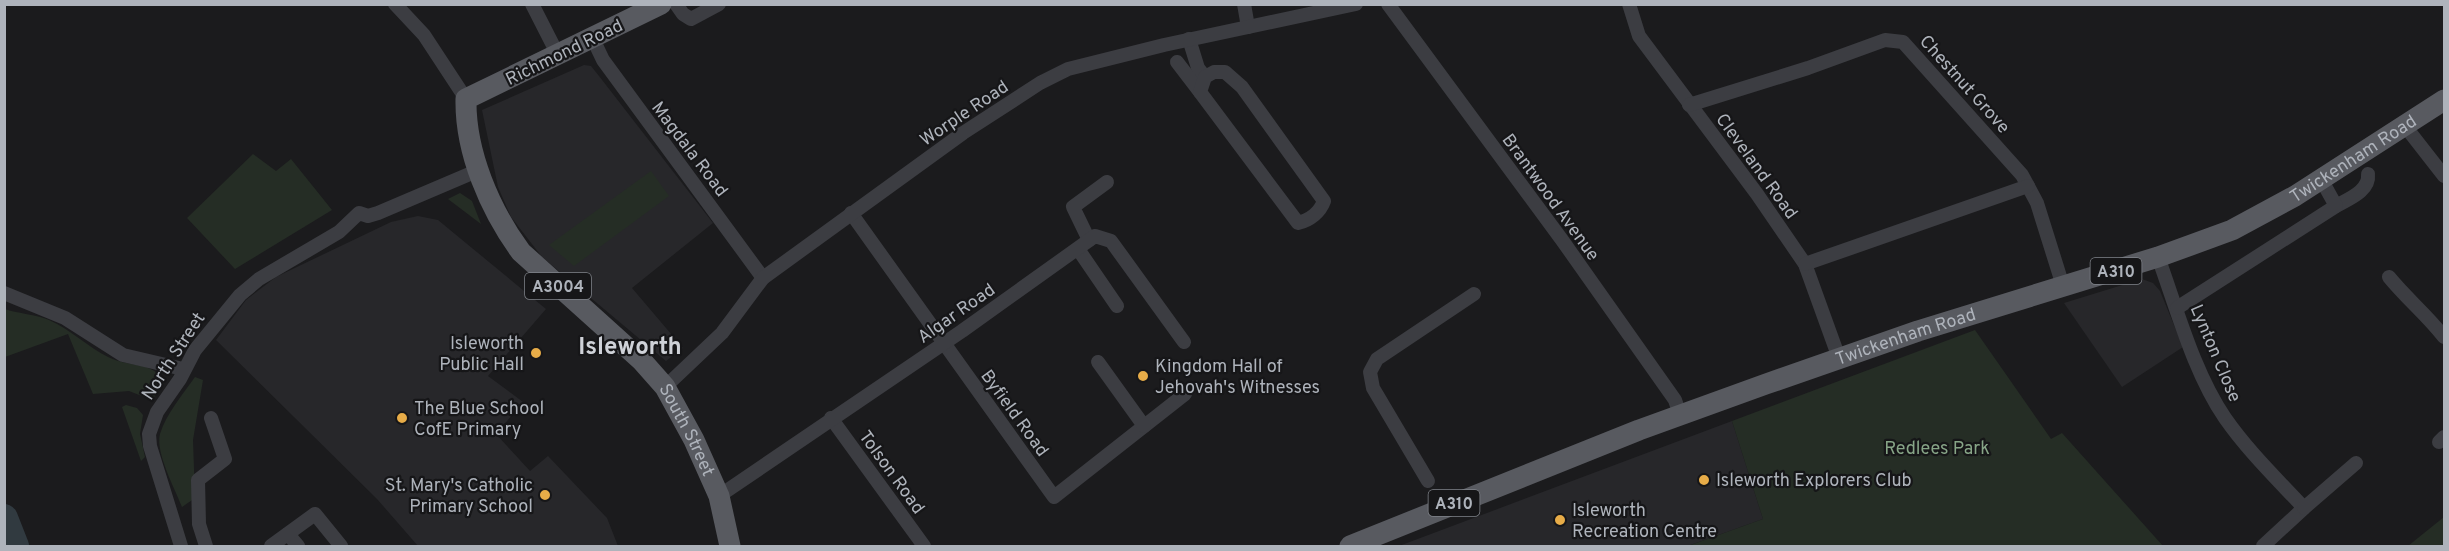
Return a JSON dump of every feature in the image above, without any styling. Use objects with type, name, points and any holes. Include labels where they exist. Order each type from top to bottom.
[{"type":"main road","name":"Richmond Road","points":[[466,99],[661,4]]},
{"type":"main road","name":"South Street","points":[[466,99],[466,117],[479,170],[502,224],[521,252],[642,361],[665,387],[694,440],[719,496],[730,546]]},
{"type":"main road","name":"Twickenham Road","points":[[1350,546],[1680,415],[1839,358],[2158,257],[2232,230],[2321,179],[2445,99]]},
{"type":"street","points":[[395,4],[424,35],[466,99]]},
{"type":"street","points":[[532,4],[558,55]]},
{"type":"street","points":[[676,4],[683,15],[691,19],[719,4]]},
{"type":"street","points":[[1244,4],[1248,27]]},
{"type":"street","name":"Worple Road","points":[[665,387],[722,333],[763,278],[851,213],[1040,83],[1068,69],[1189,39],[1356,4]]},
{"type":"street","name":"Brantwood Avenue","points":[[1388,4],[1562,240],[1675,399],[1680,415]]},
{"type":"street","name":"Cleveland Road","points":[[1629,4],[1639,36],[1757,194],[1805,264],[1839,358]]},
{"type":"street","name":"Magdala Road","points":[[593,39],[603,60],[763,278]]},
{"type":"street","points":[[1177,62],[1298,223],[1321,209],[1324,201],[1242,87],[1225,72],[1209,75],[1198,68],[1189,39]]},
{"type":"street","name":"Chestnut Grove","points":[[1689,105],[1808,68],[1885,40],[1903,42],[2022,175],[2037,203],[2063,286]]},
{"type":"street","points":[[1200,92],[1209,75]]},
{"type":"street","points":[[2405,126],[2445,176]]},
{"type":"street","name":"North Street","points":[[181,546],[153,458],[149,434],[157,412],[180,379],[183,369],[214,325],[259,279],[339,232],[359,213],[373,215],[479,170]]},
{"type":"street","points":[[2177,308],[2361,190],[2367,183],[2368,174]]},
{"type":"street","points":[[2321,179],[2336,206]]},
{"type":"street","points":[[1107,182],[1073,207],[1089,240],[1095,236],[1111,241],[1184,342]]},
{"type":"street","points":[[1805,264],[2028,186]]},
{"type":"street","name":"Byfield Road","points":[[851,213],[1054,497],[1185,394]]},
{"type":"street","name":"Algar Road","points":[[719,496],[943,344],[1089,240]]},
{"type":"street","points":[[1078,249],[1117,306]]},
{"type":"street","name":"Lynton Close","points":[[2158,257],[2208,388],[2224,417],[2244,443],[2304,508]]},
{"type":"street","points":[[2389,277],[2411,304],[2424,311],[2445,337]]},
{"type":"street","points":[[4,292],[65,318],[123,355],[183,369]]},
{"type":"street","points":[[1428,481],[1373,388],[1370,372],[1377,358],[1474,294]]},
{"type":"street","points":[[1098,362],[1144,426]]},
{"type":"street","points":[[206,546],[200,524],[198,480],[225,459],[212,418]]},
{"type":"street","name":"Tolson Road","points":[[831,418],[924,546]]},
{"type":"street","points":[[2263,546],[2356,463]]},
{"type":"street","points":[[271,546],[315,514],[341,546]]},
{"type":"street","points":[[288,534],[298,546]]},
{"type":"shaded area","points":[[584,65],[591,66],[713,223],[632,288],[683,348],[666,361],[542,257],[511,217],[498,187],[482,110]]},
{"type":"shaded area","name":"The Blue School CofE Primary","points":[[418,216],[438,220],[546,309],[488,376],[523,402],[496,434],[530,471],[548,456],[607,518],[618,546],[418,546],[377,499],[216,340],[246,300],[276,277],[391,222]]},
{"type":"shaded area","points":[[2142,279],[2153,283],[2160,291],[2183,347],[2122,387],[2064,303]]},
{"type":"shaded area","points":[[1732,421],[1763,519],[1688,546],[1399,546]]},
{"type":"green space","points":[[253,154],[276,171],[291,159],[332,210],[235,269],[187,218]]},
{"type":"green space","points":[[651,171],[669,196],[574,266],[549,245]]},
{"type":"green space","points":[[460,193],[472,201],[481,224],[448,199]]},
{"type":"green space","points":[[5,309],[49,320],[108,357],[153,370],[165,382],[152,400],[129,391],[93,394],[68,334],[5,357]]},
{"type":"green space","name":"Redlees Park","points":[[1975,330],[2051,439],[2062,433],[2163,546],[1688,546],[1763,519],[1732,421]]},
{"type":"green space","points":[[195,377],[203,380],[193,440],[195,498],[182,507],[163,460],[159,442],[166,419]]},
{"type":"green space","points":[[126,405],[137,408],[143,415],[140,434],[145,457],[141,461],[122,407]]},
{"type":"green space","points":[[2444,517],[2444,546],[2408,546]]},
{"type":"green space","points":[[18,526],[27,546],[8,546],[5,540],[5,528]]},
{"type":"waterway","points":[[4,518],[15,546]]},
{"type":"place","name":"Isleworth Public Hall","points":[[536,353]]},
{"type":"place","name":"Kingdom Hall of Jehovah's Witnesses","points":[[1143,376]]},
{"type":"place","name":"The Blue School CofE Primary","points":[[402,418]]},
{"type":"place","name":"Isleworth Explorers Club","points":[[1704,480]]},
{"type":"place","name":"St. Mary's Catholic Primary School","points":[[545,495]]},
{"type":"place","name":"Isleworth Recreation Centre","points":[[1560,520]]},
{"type":"district","name":"Isleworth","points":[[630,346]]}]
